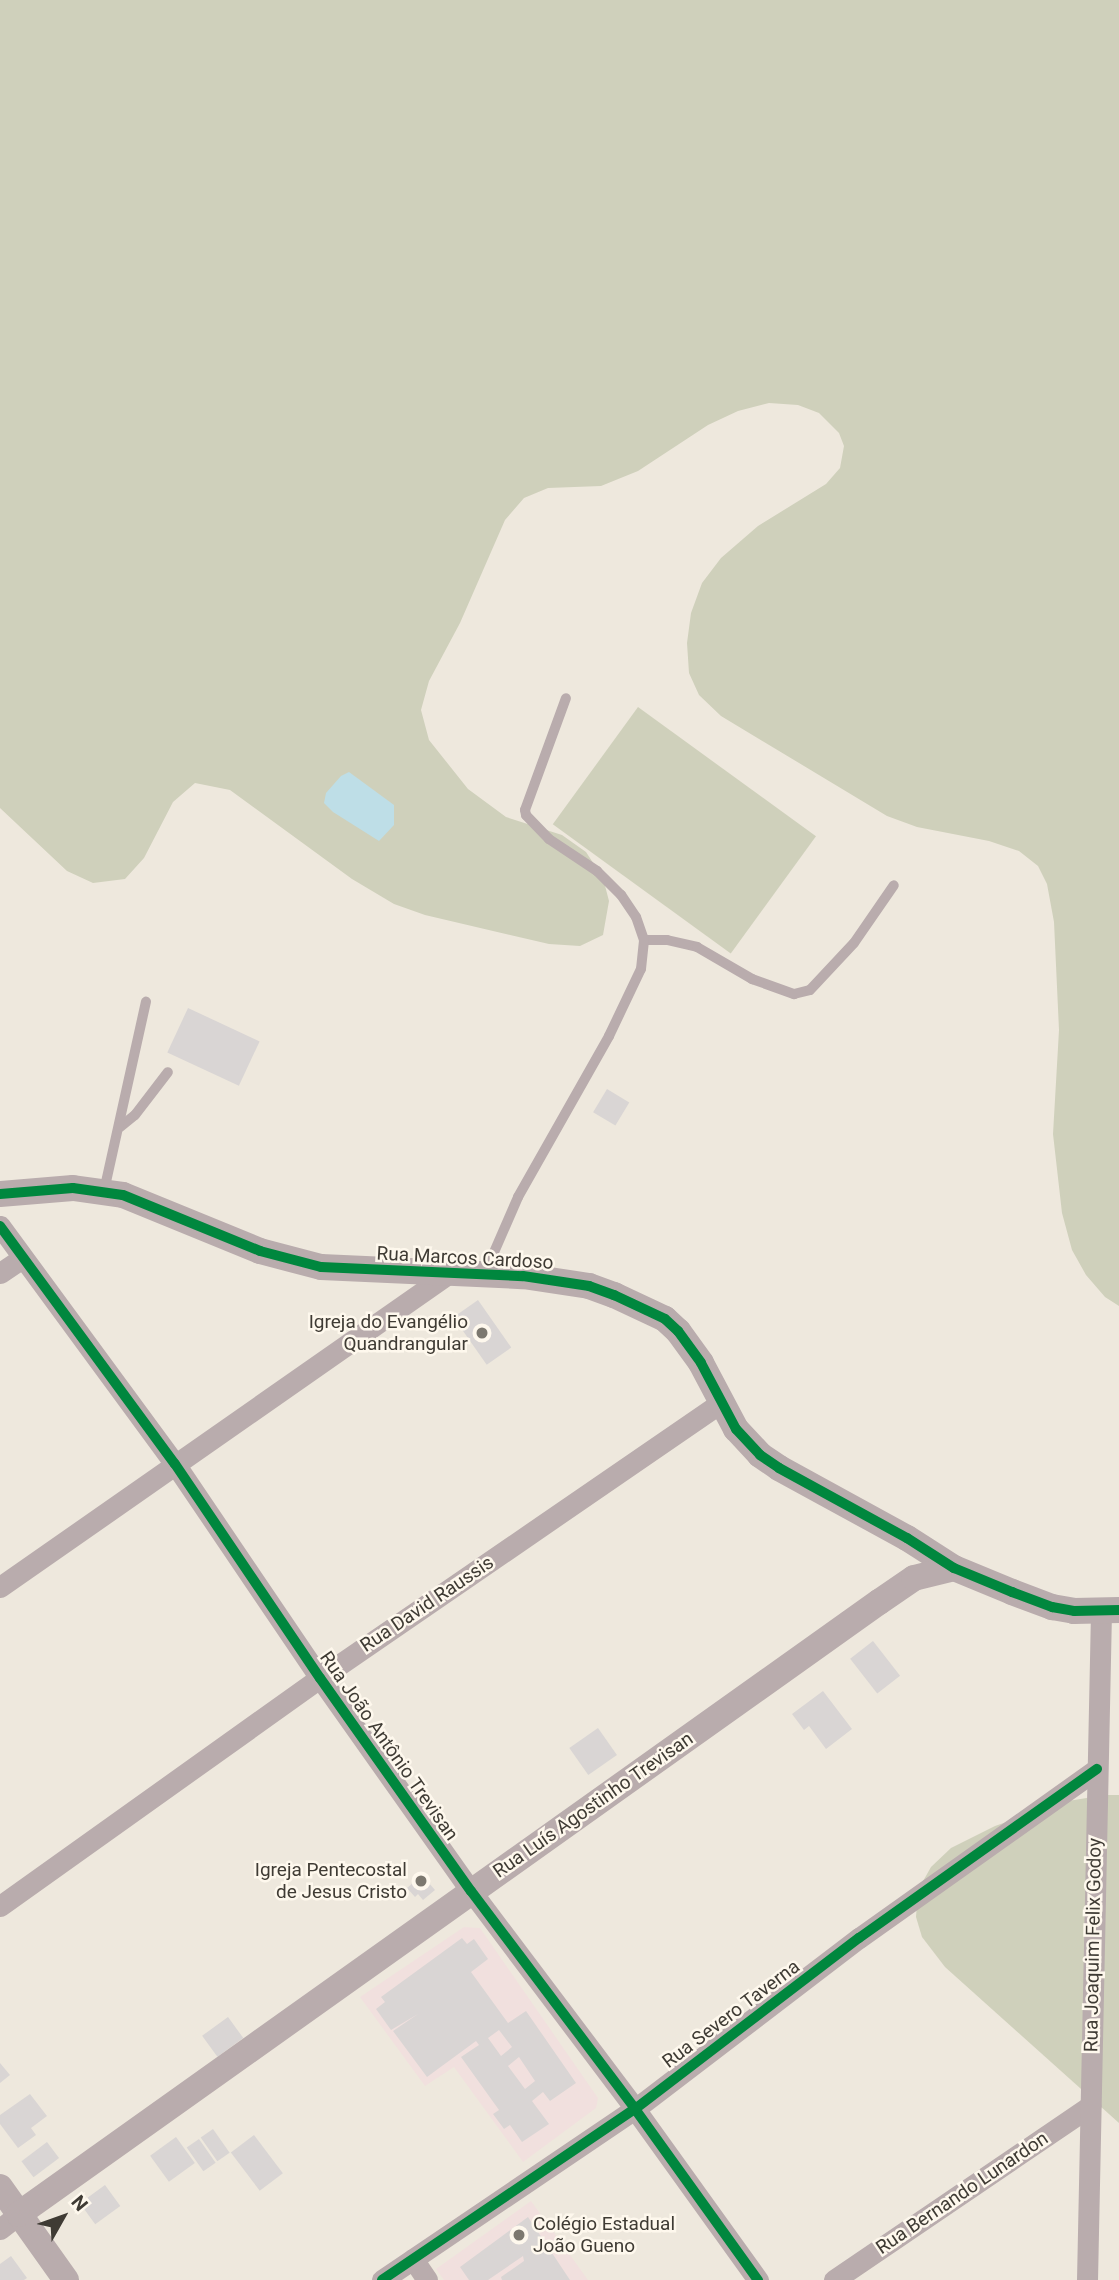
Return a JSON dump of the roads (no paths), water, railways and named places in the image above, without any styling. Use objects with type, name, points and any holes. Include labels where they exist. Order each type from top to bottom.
[{"type":"street","name":"Rua Marcos Cardoso","points":[[0,1194],[51,1188],[104,1191],[165,1211],[282,1259],[331,1268],[448,1274],[485,1273],[589,1286],[651,1311],[672,1325],[688,1343],[736,1429],[760,1455],[954,1568],[1052,1607],[1110,1611]]},
{"type":"street","name":"Rua João Antônio Trevisan","points":[[0,1226],[175,1464],[320,1678],[471,1891],[635,2109],[758,2280]]},
{"type":"street","points":[[0,1273],[22,1258]]},
{"type":"street","points":[[0,1587],[448,1274]]},
{"type":"street","name":"Rua David Raussis","points":[[0,1906],[320,1678],[720,1403]]},
{"type":"street","name":"Rua Luís Agostinho Trevisan","points":[[10,2221],[914,1578],[954,1568]]},
{"type":"street","name":"Rua Joaquim Felix Godoy","points":[[1087,2280],[1097,1769],[1110,1611]]},
{"type":"street","name":"Rua Severo Taverna","points":[[382,2280],[635,2109],[859,1938],[1097,1769]]},
{"type":"street","name":"Rua Bernando Lunardon","points":[[834,2280],[1090,2106]]},
{"type":"street","points":[[0,2187],[10,2221],[66,2280]]},
{"type":"street","points":[[413,2259],[427,2280]]},
{"type":"lane","points":[[485,1273],[518,1197],[627,1000],[641,969],[644,940],[636,917],[597,871],[549,839],[526,815],[525,810],[566,698]]},
{"type":"lane","points":[[644,940],[667,940],[697,947],[752,979],[794,994],[810,990],[854,943],[894,886]]},
{"type":"lane","points":[[104,1191],[146,1002]]},
{"type":"lane","points":[[120,1127],[135,1115],[168,1072]]},
{"type":"water","points":[[349,772],[394,805],[394,825],[379,841],[333,812],[324,803],[326,793],[341,776]]},
{"type":"place","name":"Igreja do Evangélio Quandrangular","points":[[482,1333]]},
{"type":"place","name":"Igreja Pentecostal de Jesus Cristo","points":[[421,1881]]},
{"type":"place","name":"Colégio Estadual João Gueno","points":[[519,2235]]}]
